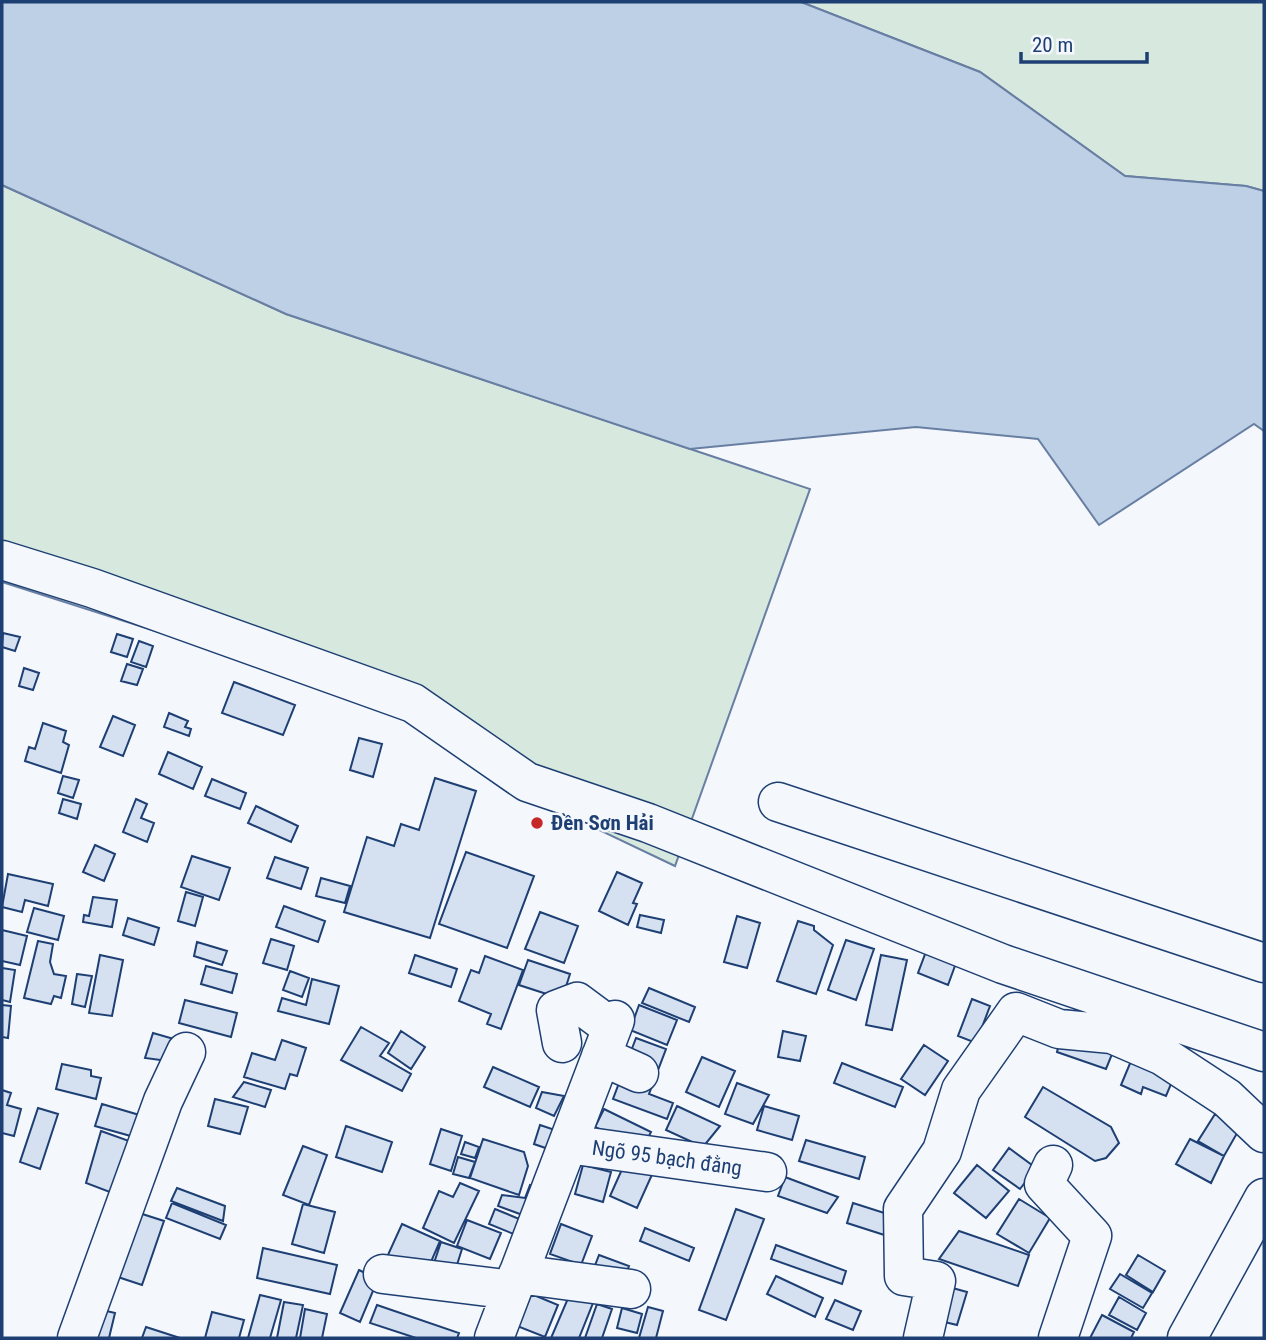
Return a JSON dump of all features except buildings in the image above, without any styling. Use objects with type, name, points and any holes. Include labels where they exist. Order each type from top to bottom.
[{"type":"street","points":[[2,560],[92,587],[414,703],[527,782],[648,823],[1003,964],[1264,1052]]},
{"type":"street","points":[[778,802],[1264,963]]},
{"type":"street","points":[[562,1043],[556,1010],[577,1002],[609,1035],[639,1073]]},
{"type":"street","points":[[923,1338],[936,1281],[904,1276],[903,1209],[942,1151],[961,1090],[1016,1012],[1059,1030],[1112,1034],[1163,1056],[1227,1098],[1264,1133]]},
{"type":"street","name":"Ngõ 95 bạch đằng","points":[[494,1338],[609,1035]]},
{"type":"street","points":[[78,1338],[163,1101],[186,1052]]},
{"type":"street","name":"Ngõ 95 bạch đằng","points":[[568,1143],[767,1172]]},
{"type":"street","points":[[1053,1165],[1044,1184],[1092,1237],[1058,1338]]},
{"type":"street","points":[[1187,1338],[1264,1198]]},
{"type":"street","points":[[383,1274],[631,1289]]},
{"type":"shaded area","points":[[801,2],[1264,2],[1264,191],[1246,186],[1125,176],[980,72]]},
{"type":"shaded area","points":[[2,185],[286,314],[810,489],[675,866],[595,828],[537,780],[443,723],[2,582]]},
{"type":"water","points":[[2,2],[801,2],[980,72],[1125,176],[1246,186],[1264,191],[1264,431],[1254,424],[1099,525],[1038,439],[916,427],[690,449],[286,314],[2,185]]},
{"type":"place","name":"Đền Sơn Hải","points":[[537,823]]}]
